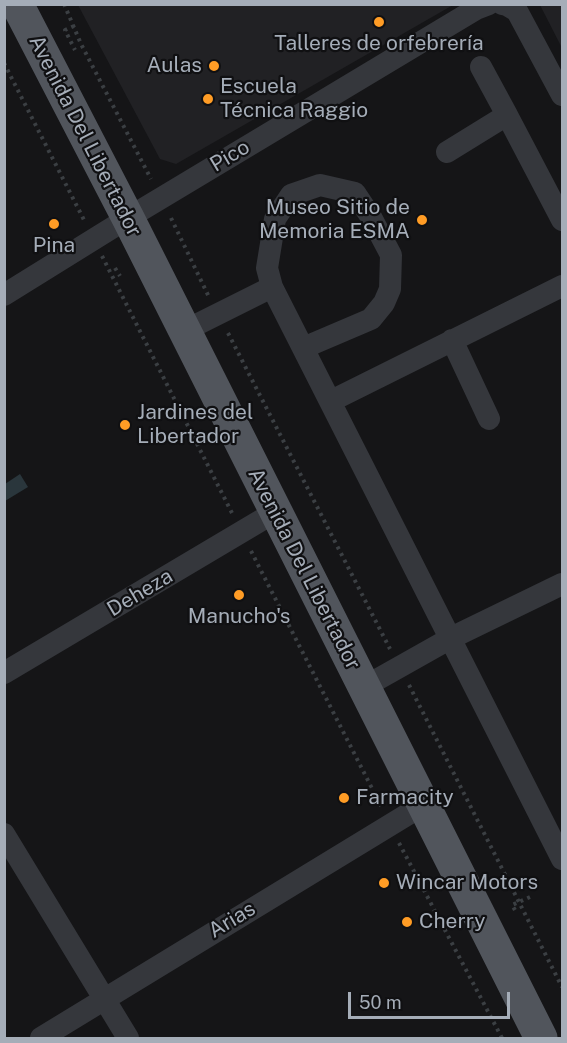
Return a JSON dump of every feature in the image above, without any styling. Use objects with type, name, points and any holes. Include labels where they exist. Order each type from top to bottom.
[{"type":"main road","name":"Avenida Del Libertador","points":[[17,4],[128,218],[541,1038]]},
{"type":"street","name":"Pico","points":[[4,295],[476,9],[489,4]]},
{"type":"street","points":[[510,8],[562,95]]},
{"type":"street","points":[[481,67],[562,220]]},
{"type":"street","points":[[447,152],[507,116]]},
{"type":"street","points":[[303,348],[371,319],[384,303],[390,289],[391,255],[371,217],[354,193],[320,186],[291,195],[275,219],[267,268],[272,287],[303,348],[331,401],[451,638],[556,833],[562,859]]},
{"type":"street","points":[[331,401],[562,286]]},
{"type":"street","points":[[184,331],[272,287]]},
{"type":"street","points":[[452,340],[489,419]]},
{"type":"street","name":"Deheza","points":[[4,674],[275,512]]},
{"type":"street","points":[[364,687],[451,638],[562,584]]},
{"type":"street","name":"Arias","points":[[41,1038],[423,805]]},
{"type":"street","points":[[4,834],[128,1038]]},
{"type":"path","points":[[64,4],[81,44],[562,987]]},
{"type":"path","points":[[74,26],[65,30],[75,50]]},
{"type":"path","points":[[4,63],[390,824],[502,1038]]},
{"type":"path","points":[[115,268],[120,276]]},
{"type":"path","points":[[515,910],[512,905],[530,897]]},
{"type":"shaded area","name":"Escuela Técnica Raggio","points":[[78,5],[453,5],[176,164],[160,159]]},
{"type":"shaded area","points":[[540,5],[562,5],[562,48]]},
{"type":"shaded area","points":[[20,474],[28,487],[5,501],[5,484]]},
{"type":"place","name":"Talleres de orfebrería","points":[[379,22]]},
{"type":"place","name":"Aulas","points":[[214,66]]},
{"type":"place","name":"Escuela Técnica Raggio","points":[[208,99]]},
{"type":"place","name":"Museo Sitio de Memoria ESMA","points":[[422,220]]},
{"type":"place","name":"Pina","points":[[54,224]]},
{"type":"place","name":"Jardines del Libertador","points":[[125,425]]},
{"type":"place","name":"Manucho's","points":[[239,595]]},
{"type":"place","name":"Farmacity","points":[[344,798]]},
{"type":"place","name":"Wincar Motors","points":[[384,883]]},
{"type":"place","name":"Cherry","points":[[407,922]]}]
